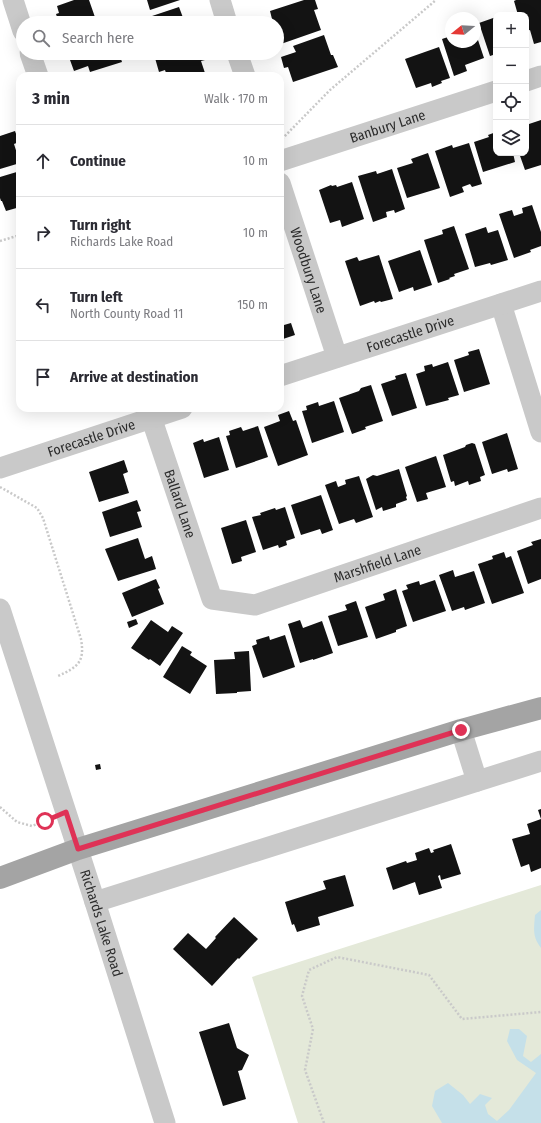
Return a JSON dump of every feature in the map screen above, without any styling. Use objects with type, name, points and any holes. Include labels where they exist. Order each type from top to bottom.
[{"type":"main road","points":[[0,878],[78,849],[461,730],[541,708]]},
{"type":"street","points":[[13,0],[18,16]]},
{"type":"street","points":[[220,0],[225,16]]},
{"type":"street","points":[[32,60],[37,72]]},
{"type":"street","points":[[239,60],[244,72]]},
{"type":"street","points":[[529,80],[541,76]]},
{"type":"street","name":"Banbury Lane","points":[[284,160],[493,92]]},
{"type":"street","name":"Woodbury Lane","points":[[284,195],[337,357]]},
{"type":"street","name":"Forecastle Drive","points":[[284,375],[541,291]]},
{"type":"street","points":[[501,304],[541,432]]},
{"type":"street","name":"Forecastle Drive","points":[[0,468],[150,413]]},
{"type":"street","name":"Ballard Lane","points":[[150,413],[212,599]]},
{"type":"street","name":"Marshfield Lane","points":[[212,599],[255,605],[541,508]]},
{"type":"street","name":"Richards Lake Road","points":[[0,609],[95,902],[164,1123]]},
{"type":"street","points":[[461,730],[477,781]]},
{"type":"street","points":[[95,902],[541,761]]},
{"type":"path","points":[[284,136],[330,90],[436,0]]},
{"type":"path","points":[[0,241],[16,236]]},
{"type":"path","points":[[0,487],[37,508],[43,518],[81,639],[83,651],[79,663],[73,670],[58,676]]},
{"type":"path","points":[[0,806],[17,822],[32,826],[66,812]]},
{"type":"path","points":[[324,1123],[305,1070],[313,1029],[302,996],[309,970],[337,957],[429,975],[462,1019],[541,1012]]},
{"type":"green space","points":[[541,885],[541,1123],[298,1123],[252,977]]},
{"type":"water","points":[[541,910],[541,948],[536,940],[534,928],[535,915]]},
{"type":"water","points":[[510,1029],[519,1029],[527,1036],[523,1056],[531,1062],[541,1054],[541,1123],[442,1123],[432,1106],[435,1091],[448,1083],[463,1095],[470,1104],[480,1094],[492,1098],[485,1105],[488,1114],[497,1121],[509,1110],[536,1073],[517,1060],[507,1041]]},
{"type":"building","points":[[74,0],[89,0],[95,16],[57,16],[56,14],[59,13],[57,6]]},
{"type":"building","points":[[147,0],[180,0],[150,10]]},
{"type":"building","points":[[304,0],[315,0],[318,9],[314,10],[321,30],[284,43],[284,16],[271,16],[270,11]]},
{"type":"building","points":[[541,0],[541,42],[534,44],[529,30],[529,12],[517,12],[514,1]]},
{"type":"building","points":[[179,7],[182,16],[152,16]]},
{"type":"building","points":[[493,18],[493,55],[490,56],[481,29],[481,22]]},
{"type":"building","points":[[324,35],[331,55],[333,55],[338,67],[293,82],[288,67],[284,68],[282,60],[284,60],[284,56],[296,52],[293,46]]},
{"type":"building","points":[[445,38],[445,48],[481,48],[484,58],[465,65],[467,71],[454,76],[442,39]]},
{"type":"building","points":[[439,47],[450,78],[441,81],[442,83],[432,87],[431,83],[416,88],[405,59]]},
{"type":"building","points":[[70,60],[121,60],[122,62],[90,72],[88,66],[74,71]]},
{"type":"building","points":[[156,60],[205,60],[201,61],[205,72],[166,72],[165,70],[159,72]]},
{"type":"building","points":[[541,120],[541,165],[525,170],[520,156],[529,156],[529,124]]},
{"type":"building","points":[[15,131],[16,134],[16,143],[14,144],[16,150],[16,164],[0,169],[0,136]]},
{"type":"building","points":[[493,133],[493,156],[514,156],[515,162],[483,172],[474,142],[489,137],[488,135]]},
{"type":"building","points":[[469,143],[482,184],[472,187],[470,184],[462,187],[464,192],[450,197],[435,151],[452,145],[453,148]]},
{"type":"building","points":[[428,153],[440,188],[407,198],[397,168],[413,163],[411,159]]},
{"type":"building","points":[[392,169],[405,209],[395,213],[394,210],[386,212],[387,217],[373,222],[358,176],[376,171],[377,174]]},
{"type":"building","points":[[16,172],[16,208],[6,211],[0,198],[0,177]]},
{"type":"building","points":[[352,182],[364,219],[342,227],[340,220],[330,223],[319,190],[331,185],[336,185],[337,187]]},
{"type":"building","points":[[532,205],[541,232],[541,246],[530,250],[531,252],[514,258],[499,214],[512,210],[514,216],[523,213],[522,208]]},
{"type":"building","points":[[454,226],[469,269],[454,274],[455,276],[449,278],[450,279],[438,283],[424,240],[443,234],[442,230]]},
{"type":"building","points":[[486,227],[488,233],[498,230],[508,260],[491,265],[490,263],[475,267],[465,234]]},
{"type":"building","points":[[420,250],[432,285],[414,291],[413,287],[399,292],[388,261]]},
{"type":"building","points":[[379,255],[393,299],[375,303],[374,301],[360,306],[345,261],[357,257],[359,261]]},
{"type":"building","points":[[291,323],[295,335],[284,339],[284,325]]},
{"type":"building","points":[[479,349],[490,384],[464,392],[454,360],[469,355],[468,352]]},
{"type":"building","points":[[448,362],[459,395],[448,398],[449,400],[426,406],[416,374],[425,371],[424,366],[432,364],[433,367]]},
{"type":"building","points":[[406,373],[417,408],[392,416],[381,384],[396,379],[395,376]]},
{"type":"building","points":[[371,385],[383,421],[365,427],[366,429],[352,434],[339,398]]},
{"type":"building","points":[[334,401],[344,432],[312,443],[302,411],[307,410],[306,406],[318,402],[319,406]]},
{"type":"building","points":[[289,411],[293,421],[296,420],[308,455],[278,466],[264,427],[280,421],[278,415]]},
{"type":"building","points":[[258,426],[268,457],[236,468],[226,436],[230,435],[229,431],[241,427],[243,431]]},
{"type":"building","points":[[507,433],[518,469],[508,472],[507,469],[492,474],[482,442]]},
{"type":"building","points":[[219,437],[229,470],[204,478],[193,443],[203,439],[204,442]]},
{"type":"building","points":[[472,443],[475,444],[485,475],[480,477],[481,481],[469,485],[468,481],[455,486],[454,481],[451,482],[443,455]]},
{"type":"building","points":[[436,456],[446,487],[426,493],[428,499],[417,502],[405,467]]},
{"type":"building","points":[[124,460],[128,472],[123,474],[129,493],[99,502],[89,472]]},
{"type":"building","points":[[399,469],[407,500],[396,504],[396,507],[383,511],[382,507],[376,510],[366,479],[373,475],[377,476]]},
{"type":"building","points":[[359,476],[373,517],[356,523],[354,519],[339,524],[325,485],[336,481],[338,487],[346,484],[345,480]]},
{"type":"building","points":[[321,495],[333,530],[322,534],[320,529],[301,535],[291,505]]},
{"type":"building","points":[[137,500],[141,511],[137,512],[142,527],[110,537],[102,512]]},
{"type":"building","points":[[285,507],[295,538],[286,541],[287,545],[279,548],[278,545],[263,550],[252,517],[261,515],[260,513],[275,508],[276,510]]},
{"type":"building","points":[[246,520],[256,552],[241,557],[242,561],[232,564],[221,528]]},
{"type":"building","points":[[138,538],[145,559],[152,556],[156,569],[118,581],[105,549]]},
{"type":"building","points":[[541,539],[541,579],[528,584],[517,551],[533,545],[531,542]]},
{"type":"building","points":[[504,552],[506,558],[511,556],[524,593],[492,604],[478,564],[493,559],[492,556]]},
{"type":"building","points":[[453,570],[455,577],[474,571],[485,603],[465,610],[464,607],[452,611],[439,575]]},
{"type":"building","points":[[156,579],[164,604],[132,617],[122,593]]},
{"type":"building","points":[[435,580],[446,611],[413,622],[402,591],[408,589],[406,585],[419,581],[420,585]]},
{"type":"building","points":[[396,589],[407,626],[396,630],[396,632],[376,639],[365,607],[385,600],[383,594]]},
{"type":"building","points":[[356,601],[368,637],[338,646],[328,616],[347,610],[345,605]]},
{"type":"building","points":[[136,619],[138,624],[129,628],[127,622]]},
{"type":"building","points":[[151,620],[168,632],[172,626],[183,633],[160,666],[131,648]]},
{"type":"building","points":[[300,620],[303,628],[322,621],[333,653],[300,663],[288,624]]},
{"type":"building","points":[[285,635],[295,667],[263,678],[252,646],[257,644],[256,640],[269,636],[270,640]]},
{"type":"building","points":[[182,646],[192,652],[190,655],[207,666],[190,694],[163,677]]},
{"type":"building","points":[[249,651],[251,691],[216,694],[214,660],[235,659],[234,652]]},
{"type":"building","points":[[100,764],[101,769],[96,770],[95,765]]},
{"type":"building","points":[[541,809],[541,819],[538,810]]},
{"type":"building","points":[[541,819],[541,868],[531,872],[529,864],[521,867],[512,839],[530,834],[527,824]]},
{"type":"building","points":[[451,844],[461,874],[441,880],[440,875],[438,876],[442,888],[419,895],[415,882],[393,890],[386,868],[406,861],[407,863],[417,860],[415,853],[429,848],[431,853],[434,852],[433,850]]},
{"type":"building","points":[[345,875],[354,906],[318,917],[320,925],[297,932],[294,924],[292,925],[285,902],[326,889],[323,881]]},
{"type":"building","points":[[234,917],[258,939],[212,986],[173,949],[188,933],[206,949]]},
{"type":"building","points":[[229,1023],[237,1048],[249,1055],[242,1070],[238,1071],[246,1099],[223,1106],[199,1032]]},
{"type":"route","points":[[45,821],[66,812],[78,849],[461,730]]}]
